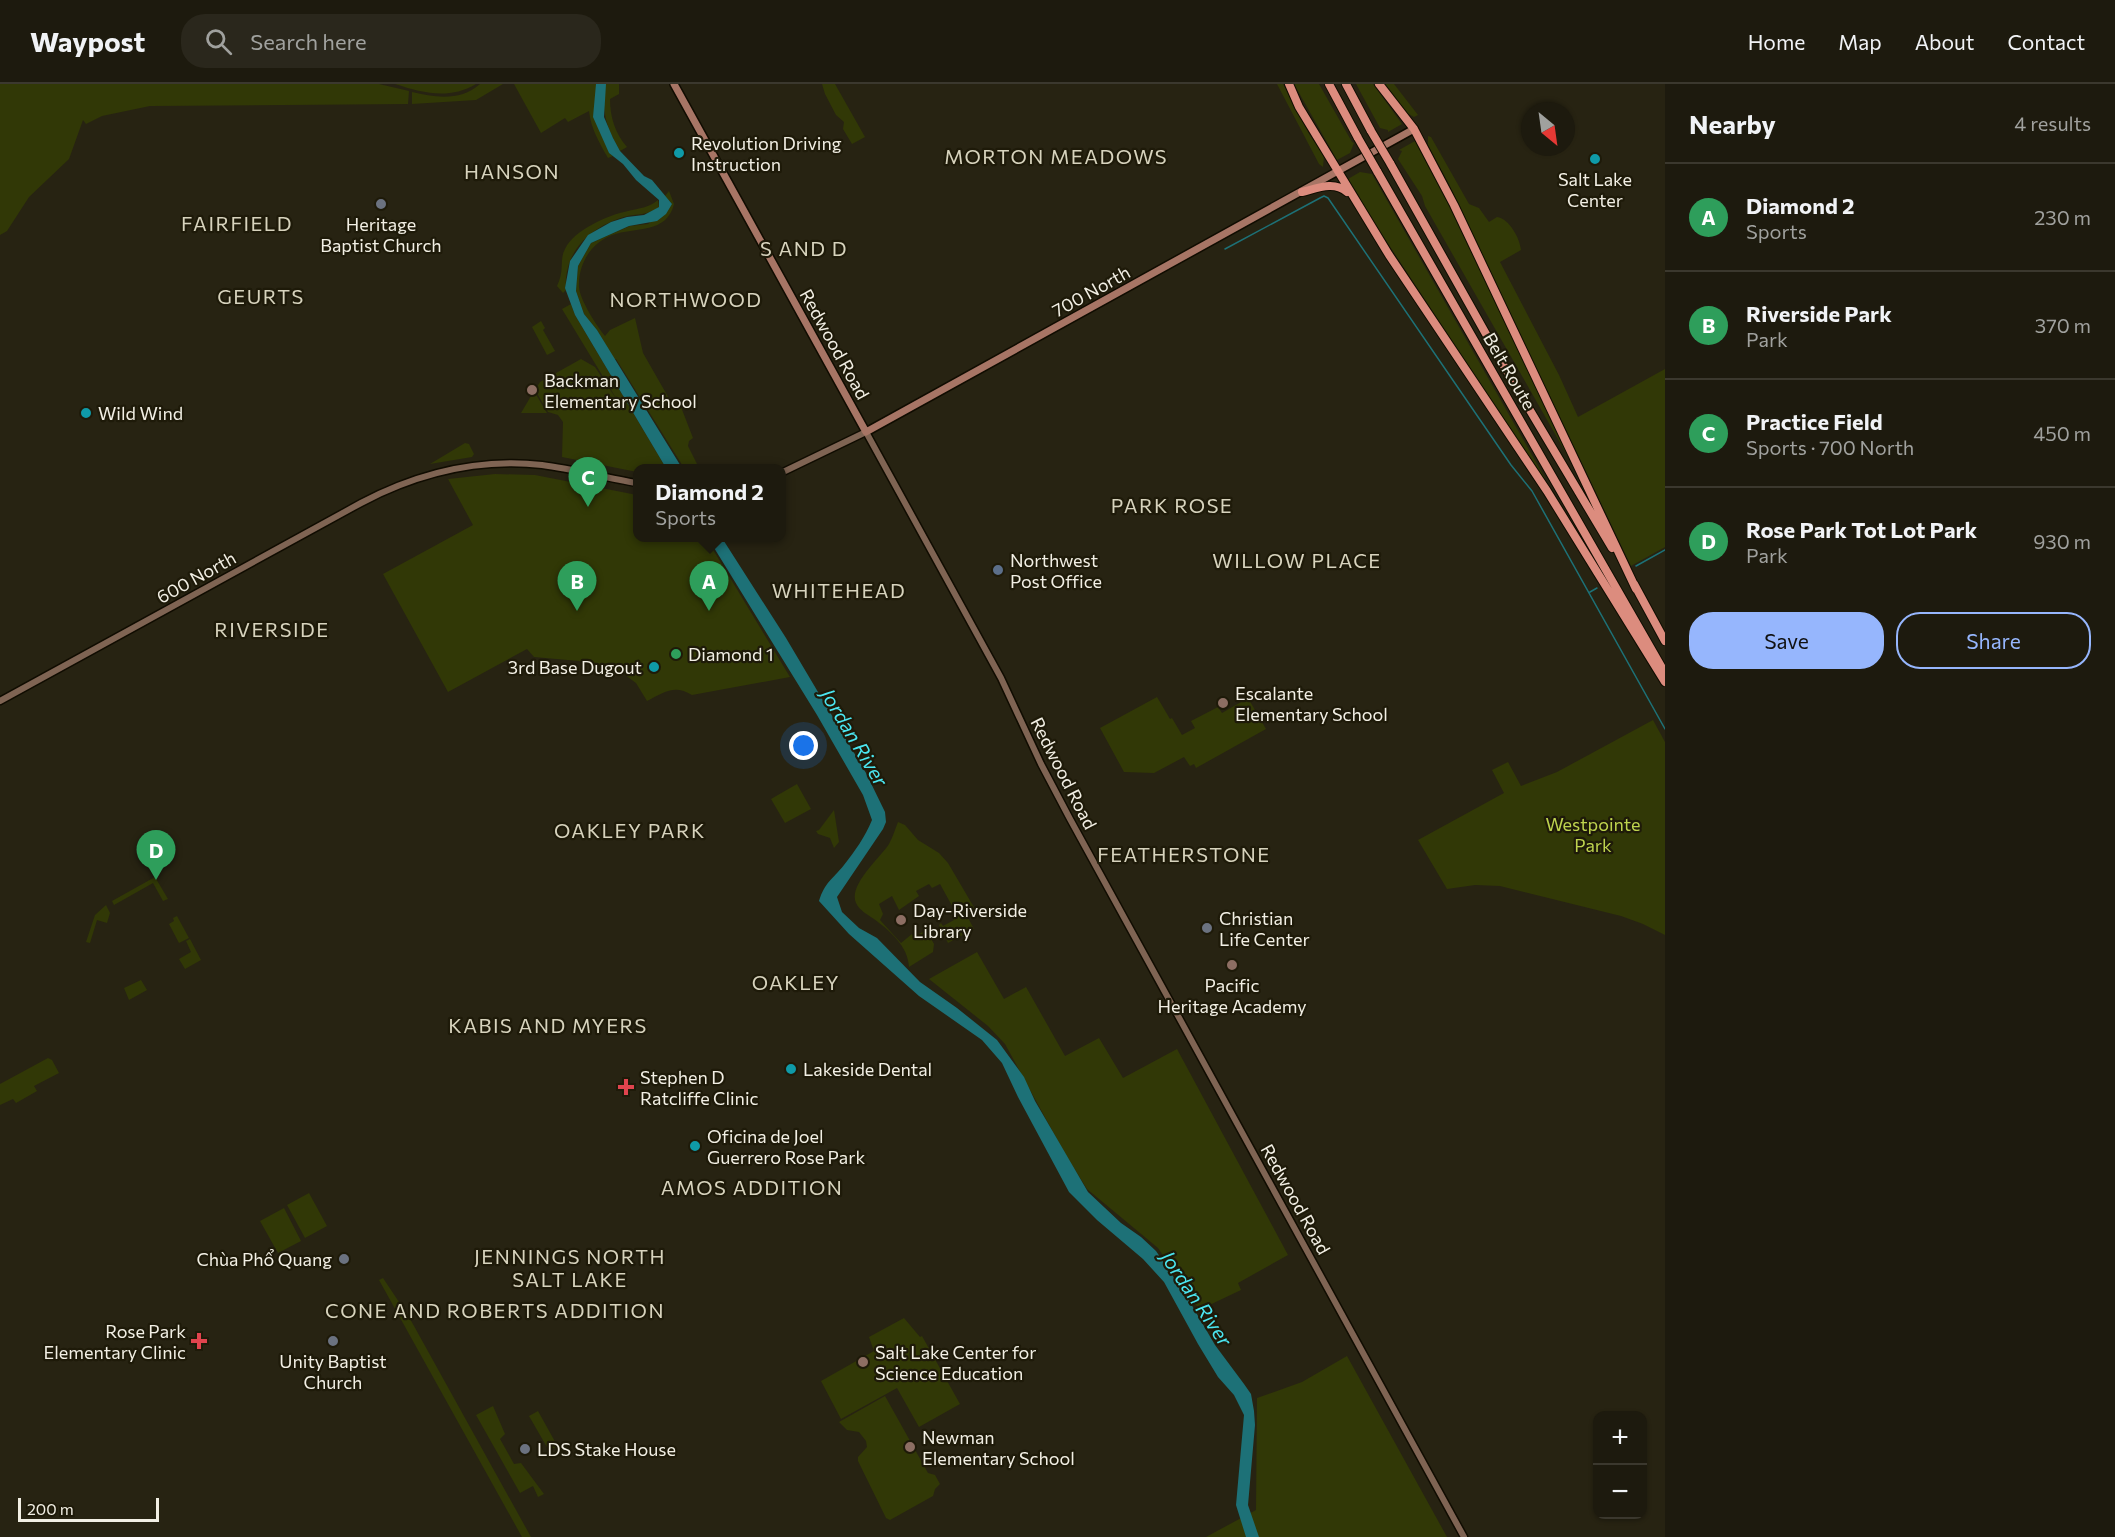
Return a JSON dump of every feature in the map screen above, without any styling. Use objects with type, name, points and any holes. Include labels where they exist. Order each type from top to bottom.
[{"type":"highway","points":[[1289,84],[1299,107],[1389,255],[1547,491],[1665,682]]},
{"type":"highway","name":"Belt Route","points":[[1329,84],[1665,673]]},
{"type":"highway","name":"Belt Route","points":[[1346,84],[1509,375],[1665,641]]},
{"type":"highway","points":[[1379,84],[1414,129],[1459,216],[1636,589]]},
{"type":"highway","points":[[1302,192],[1330,185],[1342,188],[1355,200]]},
{"type":"main road","name":"Redwood Road","points":[[674,84],[1001,678],[1041,764],[1070,819],[1464,1537]]},
{"type":"main road","name":"700 North","points":[[786,471],[866,432],[1414,129]]},
{"type":"main road","name":"600 North","points":[[0,701],[361,503],[408,480],[459,467],[516,463],[556,467],[633,482]]},
{"type":"green space","points":[[0,84],[379,84],[409,91],[408,104],[150,106],[102,116],[86,124],[83,120],[69,159],[29,197],[7,231],[0,235]]},
{"type":"green space","points":[[395,84],[476,84],[456,92],[436,93]]},
{"type":"green space","points":[[480,84],[503,84],[476,100],[412,104],[412,92],[448,97],[465,93]]},
{"type":"green space","points":[[514,84],[619,84],[619,94],[610,99],[611,112],[616,130],[627,147],[620,151],[611,134],[604,103],[594,108],[609,153],[613,156],[608,158],[594,130],[589,111],[568,122],[565,118],[541,133]]},
{"type":"green space","points":[[822,84],[835,84],[865,137],[852,144],[843,129],[844,122],[836,115]]},
{"type":"green space","points":[[1277,84],[1283,84],[1309,134],[1324,156],[1323,167],[1319,164]]},
{"type":"green space","points":[[1294,84],[1319,84],[1354,143],[1350,153],[1337,160]]},
{"type":"green space","points":[[1356,84],[1373,84],[1402,124],[1388,132],[1380,128]]},
{"type":"green space","points":[[1385,84],[1394,84],[1418,115],[1414,117],[1407,113]]},
{"type":"green space","points":[[1428,136],[1431,137],[1469,204],[1479,208],[1489,222],[1497,217],[1506,221],[1519,240],[1521,250],[1500,262],[1559,375],[1578,417],[1665,369],[1665,547],[1631,566],[1449,184],[1428,145]]},
{"type":"green space","points":[[1415,141],[1447,201],[1575,469],[1425,206],[1422,196],[1398,159],[1402,151],[1399,150]]},
{"type":"green space","points":[[1360,172],[1372,174],[1545,478],[1543,479],[1360,201],[1348,179]]},
{"type":"green space","points":[[669,191],[674,204],[665,220],[649,228],[612,235],[592,249],[583,263],[579,287],[585,305],[605,336],[610,330],[635,318],[643,353],[675,409],[681,407],[693,438],[689,441],[688,446],[697,464],[682,464],[616,359],[584,314],[576,291],[578,266],[591,243],[630,226],[648,224],[672,204],[665,196]]},
{"type":"green space","points":[[658,200],[659,207],[655,210],[612,221],[590,234],[574,253],[566,276],[566,290],[563,293],[557,286],[561,275],[562,257],[569,242],[602,220],[647,206]]},
{"type":"green space","points":[[571,304],[575,315],[664,464],[633,464],[633,471],[562,457],[563,422],[558,415],[548,412],[535,390],[540,382],[581,359],[595,367],[619,403],[562,309]]},
{"type":"green space","points":[[541,321],[545,328],[543,330],[555,351],[547,355],[532,327]]},
{"type":"green space","points":[[534,391],[547,413],[521,413]]},
{"type":"green space","points":[[465,443],[469,444],[474,454],[472,457],[430,464]]},
{"type":"green space","points":[[495,474],[535,475],[633,494],[633,542],[708,542],[790,677],[692,695],[680,690],[670,690],[647,701],[636,683],[621,672],[579,661],[534,657],[527,649],[448,692],[383,574],[473,525],[448,479]]},
{"type":"green space","points":[[1157,697],[1182,735],[1195,728],[1191,721],[1218,707],[1222,713],[1248,698],[1266,729],[1196,768],[1194,764],[1190,766],[1184,757],[1154,773],[1124,772],[1100,728]]},
{"type":"green space","name":"Westpointe Park","points":[[1653,720],[1665,742],[1665,935],[1621,916],[1500,886],[1475,885],[1447,889],[1418,840],[1504,793],[1492,770],[1508,762],[1521,786],[1557,772]]},
{"type":"green space","points":[[797,784],[811,809],[785,823],[771,799]]},
{"type":"green space","points":[[834,810],[839,842],[834,848],[830,838],[816,831]]},
{"type":"green space","points":[[898,822],[905,825],[918,840],[939,853],[948,863],[975,909],[966,914],[974,929],[948,943],[939,925],[941,923],[943,926],[954,920],[952,916],[956,913],[940,884],[932,888],[929,884],[916,891],[919,896],[899,910],[892,896],[879,904],[883,914],[880,920],[901,943],[912,934],[914,937],[926,930],[934,944],[933,952],[909,967],[902,946],[886,929],[859,908],[855,896],[866,872],[889,844]]},
{"type":"green space","points":[[155,877],[168,899],[163,901],[153,883],[114,905],[112,901]]},
{"type":"green space","points":[[106,905],[110,913],[107,923],[97,920],[90,943],[86,942],[95,915]]},
{"type":"green space","points":[[177,916],[189,938],[179,943],[169,924]]},
{"type":"green space","points":[[190,939],[201,960],[185,969],[179,959],[191,952],[186,941]]},
{"type":"green space","points":[[977,952],[1004,999],[1026,987],[1065,1056],[1099,1038],[1123,1078],[1177,1049],[1288,1255],[1238,1283],[1241,1290],[1201,1309],[1190,1301],[1158,1248],[1087,1189],[1064,1152],[1005,1044],[988,1026],[929,979]]},
{"type":"green space","points":[[141,980],[147,990],[129,1000],[124,988]]},
{"type":"green space","points":[[48,1058],[52,1060],[59,1073],[34,1086],[37,1091],[16,1103],[13,1099],[0,1105],[0,1084]]},
{"type":"green space","points":[[309,1193],[327,1226],[305,1238],[287,1205]]},
{"type":"green space","points":[[284,1208],[301,1241],[278,1253],[260,1221]]},
{"type":"green space","points":[[383,1278],[409,1317],[531,1537],[522,1537],[379,1280]]},
{"type":"green space","points":[[904,1318],[920,1337],[922,1336],[960,1404],[919,1427],[897,1388],[841,1419],[821,1381],[874,1351],[869,1337]]},
{"type":"green space","points":[[1347,1356],[1447,1537],[1206,1537],[1256,1510],[1257,1398],[1302,1382]]},
{"type":"green space","points":[[885,1396],[928,1473],[935,1475],[940,1484],[933,1496],[890,1520],[886,1518],[858,1461],[858,1457],[867,1447],[866,1441],[859,1432],[847,1430],[839,1422]]},
{"type":"green space","points":[[493,1406],[505,1434],[500,1439],[514,1464],[521,1463],[544,1494],[538,1497],[533,1486],[520,1493],[476,1415]]},
{"type":"green space","points":[[538,1411],[558,1447],[548,1449],[529,1416]]},
{"type":"water","points":[[596,84],[606,84],[604,117],[620,151],[644,176],[652,180],[672,204],[666,214],[657,221],[629,226],[591,243],[578,266],[576,291],[584,314],[597,330],[680,464],[664,464],[575,315],[565,288],[570,261],[588,235],[611,222],[644,215],[659,207],[659,200],[609,153],[593,117]]},
{"type":"water","points":[[710,542],[725,542],[786,638],[866,773],[885,812],[886,822],[883,829],[837,897],[842,912],[859,928],[877,938],[920,982],[997,1040],[1024,1077],[1035,1101],[1088,1192],[1156,1251],[1187,1297],[1215,1345],[1251,1394],[1255,1425],[1248,1505],[1259,1537],[1246,1537],[1236,1505],[1244,1415],[1234,1395],[1218,1377],[1198,1344],[1164,1282],[1143,1259],[1097,1220],[1069,1192],[1002,1063],[982,1040],[919,996],[849,934],[819,901],[826,885],[860,844],[872,820],[863,795],[817,715]]},
{"type":"waterway","points":[[1225,249],[1324,196],[1328,198],[1511,465],[1532,491],[1665,729]]},
{"type":"waterway","points":[[1636,566],[1665,550]]},
{"type":"waterway","points":[[1590,592],[1597,588]]},
{"type":"place","name":"Revolution Driving Instruction","points":[[679,153]]},
{"type":"place","name":"Salt Lake Center","points":[[1595,159]]},
{"type":"place","name":"Heritage Baptist Church","points":[[381,204]]},
{"type":"place","name":"Backman Elementary School","points":[[532,390]]},
{"type":"place","name":"Wild Wind","points":[[86,413]]},
{"type":"place","name":"Practice Field","points":[[588,507]]},
{"type":"place","name":"Northwest Post Office","points":[[998,570]]},
{"type":"place","name":"Riverside Park","points":[[577,611]]},
{"type":"place","name":"Diamond 2","points":[[709,611]]},
{"type":"place","name":"Diamond 1","points":[[676,654]]},
{"type":"place","name":"3rd Base Dugout","points":[[654,667]]},
{"type":"place","name":"Escalante Elementary School","points":[[1223,703]]},
{"type":"place","name":"Rose Park Tot Lot Park","points":[[156,880]]},
{"type":"place","name":"Day-Riverside Library","points":[[901,920]]},
{"type":"place","name":"Christian Life Center","points":[[1207,928]]},
{"type":"place","name":"Pacific Heritage Academy","points":[[1232,965]]},
{"type":"place","name":"Lakeside Dental","points":[[791,1069]]},
{"type":"place","name":"Stephen D Ratcliffe Clinic","points":[[626,1087]]},
{"type":"place","name":"Oficina de Joel Guerrero Rose Park","points":[[695,1146]]},
{"type":"place","name":"Chùa Phổ Quang","points":[[344,1259]]},
{"type":"place","name":"Rose Park Elementary Clinic","points":[[199,1341]]},
{"type":"place","name":"Unity Baptist Church","points":[[333,1341]]},
{"type":"place","name":"Salt Lake Center for Science Education","points":[[863,1362]]},
{"type":"place","name":"Newman Elementary School","points":[[910,1447]]},
{"type":"place","name":"LDS Stake House","points":[[525,1449]]},
{"type":"district","name":"MORTON MEADOWS","points":[[1056,156]]},
{"type":"district","name":"HANSON","points":[[512,171]]},
{"type":"district","name":"FAIRFIELD","points":[[237,223]]},
{"type":"district","name":"S AND D","points":[[804,248]]},
{"type":"district","name":"GEURTS","points":[[261,296]]},
{"type":"district","name":"NORTHWOOD","points":[[686,299]]},
{"type":"district","name":"PARK ROSE","points":[[1172,505]]},
{"type":"district","name":"WILLOW PLACE","points":[[1297,560]]},
{"type":"district","name":"WHITEHEAD","points":[[839,590]]},
{"type":"district","name":"RIVERSIDE","points":[[272,629]]},
{"type":"district","name":"OAKLEY PARK","points":[[630,830]]},
{"type":"district","name":"FEATHERSTONE","points":[[1184,854]]},
{"type":"district","name":"OAKLEY","points":[[796,982]]},
{"type":"district","name":"KABIS AND MYERS","points":[[548,1025]]},
{"type":"district","name":"AMOS ADDITION","points":[[752,1187]]},
{"type":"district","name":"JENNINGS NORTH SALT LAKE","points":[[570,1268]]},
{"type":"district","name":"CONE AND ROBERTS ADDITION","points":[[495,1310]]},
{"type":"water label","name":"Jordan River","points":[[855,737]]},
{"type":"water label","name":"Jordan River","points":[[1197,1298]]}]
